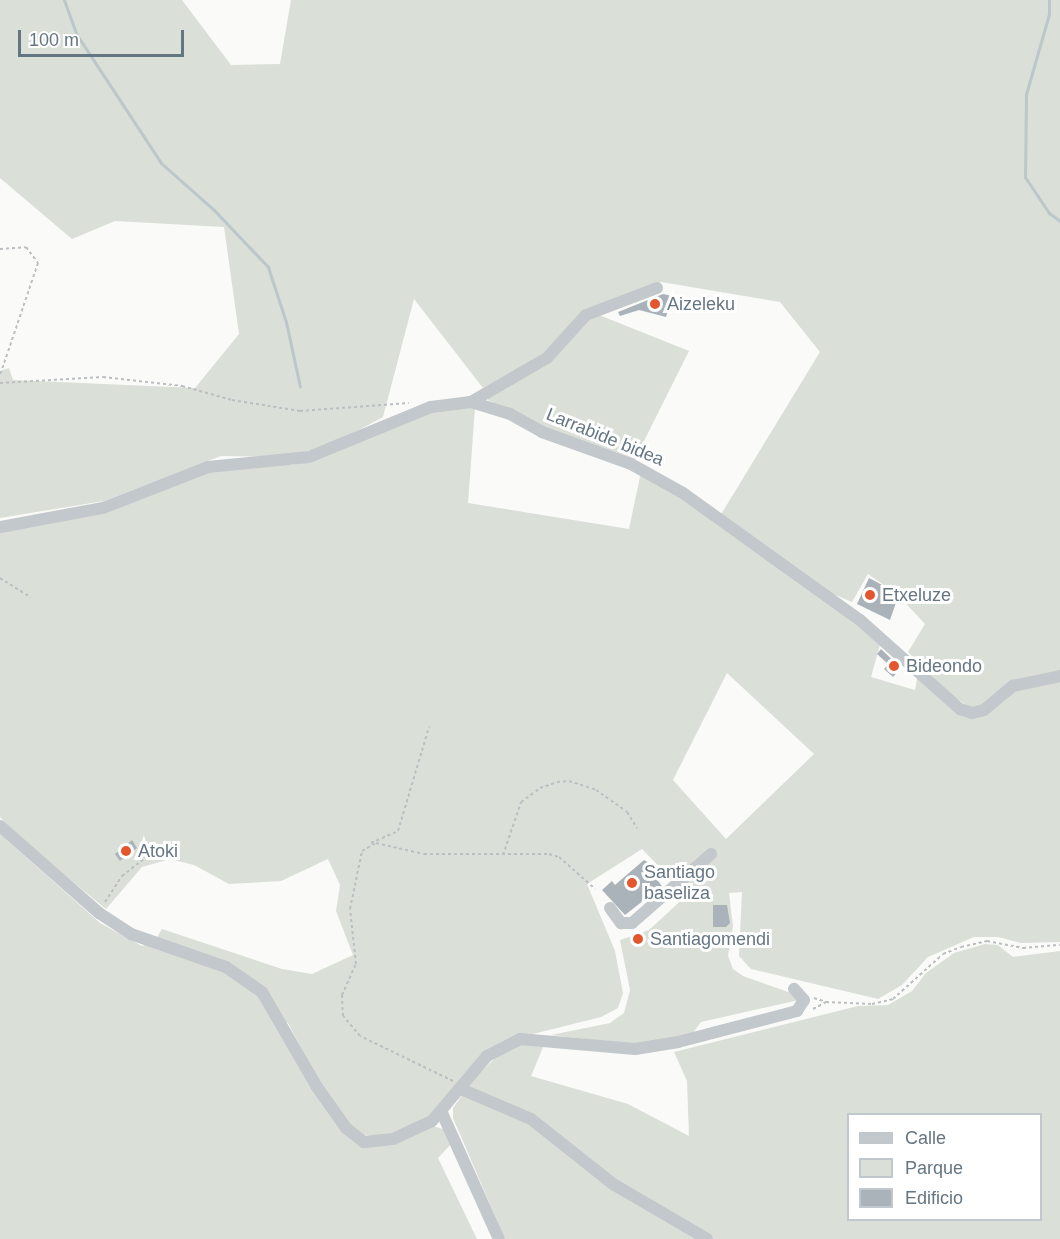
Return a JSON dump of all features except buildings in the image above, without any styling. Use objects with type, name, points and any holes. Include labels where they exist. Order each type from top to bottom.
[{"type":"street","points":[[471,402],[547,358],[586,315],[657,288]]},
{"type":"street","name":"Larrabide bidea","points":[[0,526],[103,508],[208,466],[309,457],[431,407],[471,402],[510,414],[542,432],[631,464],[683,493],[860,620],[960,709],[972,713],[984,710],[1013,686],[1060,676]]},
{"type":"street","points":[[0,826],[99,913],[152,944],[226,967],[262,992],[316,1087],[354,1136],[364,1142],[393,1138],[442,1113],[487,1056],[520,1039],[635,1049],[797,1011],[804,1000],[794,989]]},
{"type":"street","points":[[610,908],[621,923],[632,923],[711,855]]},
{"type":"street","points":[[461,1089],[531,1119],[612,1184],[707,1239]]},
{"type":"street","points":[[442,1113],[499,1239]]},
{"type":"path","points":[[0,249],[26,248],[38,263],[0,375]]},
{"type":"path","points":[[0,383],[103,377],[182,386],[232,400],[300,411],[413,402]]},
{"type":"path","points":[[0,578],[31,597]]},
{"type":"path","points":[[429,727],[398,831],[368,845],[357,864],[351,893],[356,964],[342,995],[343,1016],[360,1035],[453,1081],[461,1089]]},
{"type":"path","points":[[503,855],[521,802],[540,788],[557,782],[569,782],[596,790],[627,812],[637,828]]},
{"type":"path","points":[[368,845],[376,843],[424,854],[559,857],[596,890]]},
{"type":"path","points":[[99,913],[122,876],[148,856],[143,849]]},
{"type":"path","points":[[797,1011],[826,1002],[872,1004],[893,999],[943,954],[961,947],[987,941],[1023,948],[1060,945]]},
{"type":"green space","points":[[0,0],[182,0],[231,65],[280,64],[291,0],[1060,0],[1060,942],[1021,943],[998,937],[974,937],[928,957],[902,985],[878,999],[751,969],[739,956],[742,892],[729,893],[733,926],[728,956],[733,969],[743,976],[794,994],[799,1000],[701,1022],[693,1033],[670,1040],[637,1045],[551,1035],[610,1023],[624,1013],[630,990],[620,940],[649,930],[687,895],[642,849],[587,884],[615,951],[623,993],[618,1008],[601,1017],[501,1042],[470,1070],[445,1105],[412,1128],[375,1137],[353,1132],[320,1083],[288,1023],[276,1022],[313,1087],[348,1134],[373,1145],[433,1126],[446,1130],[452,1143],[438,1158],[477,1239],[0,1239],[0,834],[100,923],[142,946],[155,941],[162,929],[282,969],[312,974],[353,955],[336,911],[340,885],[328,859],[281,881],[229,884],[194,865],[170,859],[142,867],[106,909],[18,837],[0,817],[0,530],[75,514],[97,514],[208,470],[229,465],[292,465],[315,460],[435,411],[454,407],[475,408],[468,503],[629,529],[641,472],[795,574],[881,641],[871,677],[915,690],[918,674],[966,716],[965,704],[947,692],[908,652],[925,624],[897,594],[868,574],[852,602],[833,594],[720,516],[820,352],[780,302],[661,282],[583,313],[545,355],[483,388],[414,299],[383,417],[331,445],[283,457],[221,456],[104,501],[0,518],[0,371],[9,368],[13,380],[195,388],[239,334],[224,227],[115,221],[72,239],[0,178]],"holes":[[[727,673],[814,754],[726,839],[673,780]]]},
{"type":"green space","points":[[599,315],[689,351],[635,459],[545,428],[488,400],[489,394],[548,362],[588,317]]},
{"type":"green space","points":[[985,944],[998,945],[1013,957],[1060,951],[1060,1239],[505,1239],[453,1118],[453,1108],[474,1079],[503,1050],[521,1044],[544,1045],[531,1076],[628,1104],[689,1136],[687,1081],[674,1052],[858,1006],[888,1005],[912,991],[926,973],[954,953]]},
{"type":"waterway","points":[[64,0],[77,35],[161,163],[214,210],[268,267],[286,322],[300,387]]},
{"type":"waterway","points":[[1049,0],[1049,14],[1026,94],[1025,177],[1049,213],[1060,221]]},
{"type":"place","name":"Aizeleku","points":[[655,304]]},
{"type":"place","name":"Etxeluze","points":[[870,595]]},
{"type":"place","name":"Bideondo","points":[[894,666]]},
{"type":"place","name":"Atoki","points":[[126,851]]},
{"type":"place","name":"Santiago baseliza","points":[[632,883]]},
{"type":"place","name":"Santiagomendi","points":[[638,939]]}]
